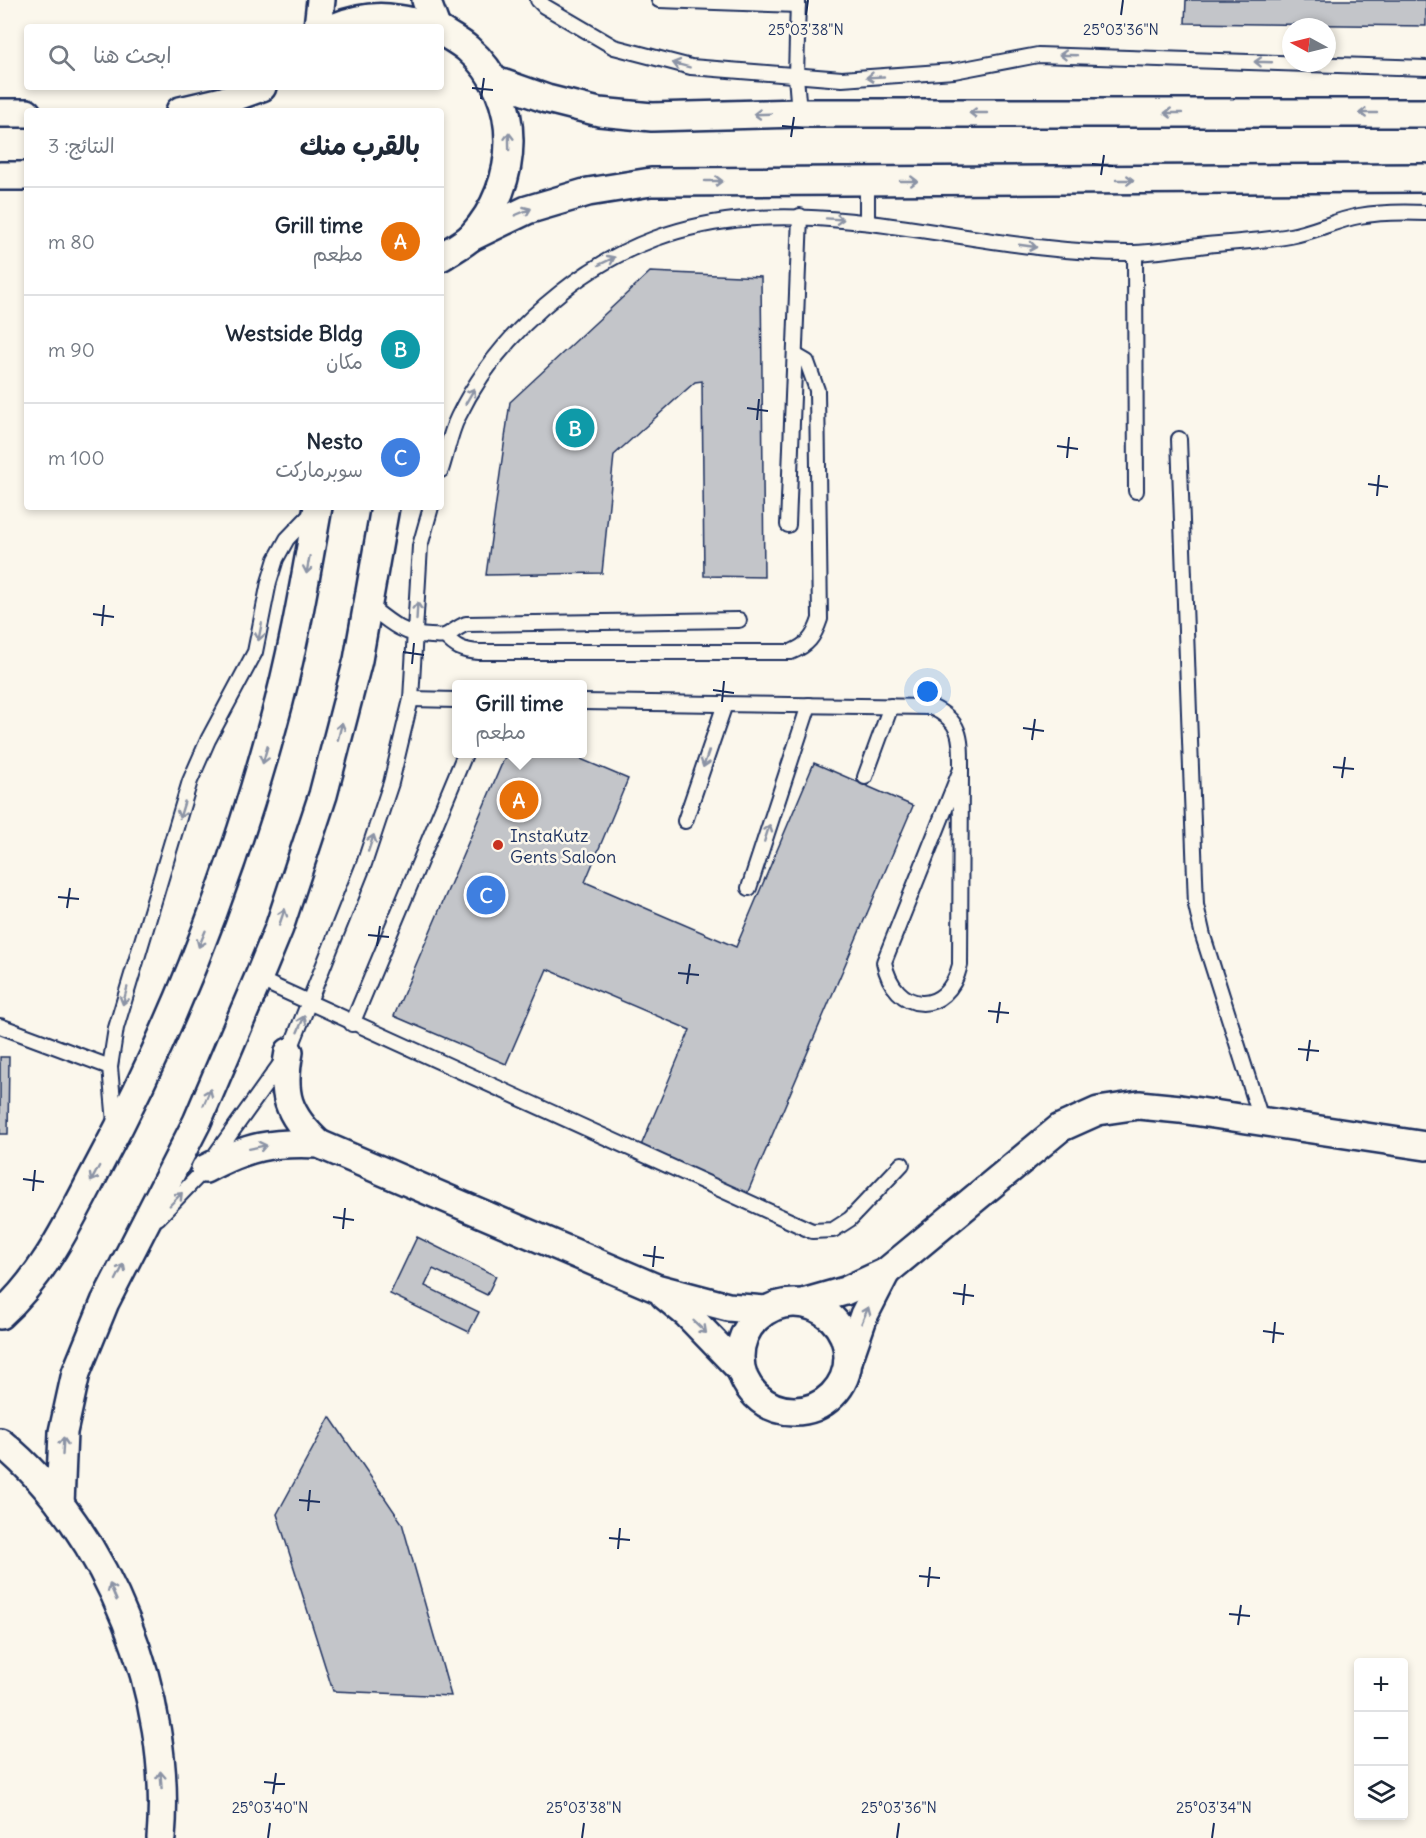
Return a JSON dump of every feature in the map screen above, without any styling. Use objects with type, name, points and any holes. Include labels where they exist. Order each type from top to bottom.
[{"type":"street","points":[[318,24],[321,0]]},
{"type":"street","points":[[426,0],[434,24]]},
{"type":"street","points":[[343,24],[355,19],[397,17],[424,24]]},
{"type":"street","points":[[444,33],[469,49],[493,80],[508,120],[509,163],[496,203],[471,237]]},
{"type":"street","points":[[493,80],[547,99],[599,112],[652,117],[799,113],[1426,113]]},
{"type":"street","points":[[193,108],[223,101],[254,90]]},
{"type":"street","points":[[261,108],[268,90]]},
{"type":"street","points":[[0,113],[24,113]]},
{"type":"street","points":[[0,176],[24,176]]},
{"type":"street","points":[[444,255],[471,237],[537,207],[588,192],[651,182],[1426,178]]},
{"type":"street","points":[[0,1315],[45,1263],[116,1135],[206,931],[243,828],[274,723],[297,625],[317,510]]},
{"type":"street","points":[[60,1504],[63,1432],[76,1372],[101,1309],[197,1122],[279,928],[323,795],[358,660],[384,510]]},
{"type":"street","points":[[289,1052],[284,1078],[288,1103],[300,1126],[318,1144]]},
{"type":"street","points":[[802,1303],[845,1291],[886,1272],[1043,1140],[1060,1128],[1098,1111],[1139,1105],[1426,1146]]},
{"type":"street","points":[[205,1169],[241,1150],[279,1142],[318,1144],[656,1288],[719,1305],[765,1310],[790,1302],[818,1308],[831,1317],[841,1330],[847,1345],[848,1360]]},
{"type":"street","points":[[765,1310],[752,1322],[744,1336],[739,1353],[741,1370],[748,1386],[759,1399],[773,1407],[798,1410],[823,1403],[835,1392],[844,1377],[864,1315],[886,1272]]},
{"type":"street","points":[[656,1288],[686,1313],[741,1370]]},
{"type":"street","points":[[0,1442],[60,1504],[104,1573],[137,1648],[157,1727],[164,1809],[162,1838]]},
{"type":"lane","points":[[538,0],[544,6],[614,46],[691,68],[842,79],[954,71],[1015,58],[1060,54],[1426,68]]},
{"type":"lane","points":[[659,0],[798,3],[796,76],[799,113]]},
{"type":"lane","points":[[867,181],[867,221]]},
{"type":"lane","points":[[444,461],[458,418],[489,363],[531,316],[589,270],[665,234],[726,219],[800,216],[867,221],[924,232],[1087,253],[1135,254],[1292,236],[1358,216],[1426,213]]},
{"type":"lane","points":[[788,525],[800,216]]},
{"type":"lane","points":[[1135,254],[1136,491]]},
{"type":"lane","points":[[445,636],[454,646],[466,651],[479,652],[776,653],[791,652],[805,646],[815,634],[820,619],[817,390],[807,362],[795,355]]},
{"type":"lane","points":[[1179,439],[1196,905],[1203,936],[1262,1122]]},
{"type":"lane","points":[[116,1135],[110,1067],[125,994],[190,781],[208,740],[255,652],[268,582],[276,559],[287,539],[315,510]]},
{"type":"lane","points":[[135,1242],[205,1169],[289,1052],[309,1004],[364,864],[391,783],[411,699],[420,546],[430,510]]},
{"type":"lane","points":[[368,605],[399,629],[416,636],[445,636],[454,628],[466,624],[739,620]]},
{"type":"lane","points":[[411,699],[452,700]]},
{"type":"lane","points":[[587,702],[931,707],[947,714],[958,728],[961,769],[960,965],[956,982],[945,995],[929,1002],[912,1001],[897,993],[887,978],[884,962],[961,769]]},
{"type":"lane","points":[[685,821],[725,704]]},
{"type":"lane","points":[[749,888],[808,705]]},
{"type":"lane","points":[[865,777],[891,706]]},
{"type":"lane","points":[[352,1024],[463,758]]},
{"type":"lane","points":[[258,979],[352,1024],[812,1231],[832,1230],[850,1219],[902,1164]]},
{"type":"lane","points":[[0,1026],[110,1067]]},
{"type":"building","points":[[1186,0],[1426,0],[1426,26],[1336,25],[1336,18],[1282,18],[1282,24],[1185,23]]},
{"type":"building","points":[[650,272],[761,277],[764,577],[704,576],[702,381],[695,382],[614,455],[602,573],[486,575],[510,402]]},
{"type":"building","points":[[504,758],[578,758],[628,779],[585,882],[736,947],[814,763],[913,806],[747,1194],[640,1148],[690,1030],[547,969],[506,1064],[394,1016]]},
{"type":"building","points":[[0,1057],[9,1057],[8,1134],[0,1134]]},
{"type":"building","points":[[417,1237],[496,1276],[487,1295],[433,1269],[425,1286],[479,1312],[469,1332],[390,1294]]},
{"type":"building","points":[[330,1417],[402,1523],[451,1696],[333,1691],[277,1514]]},
{"type":"place","name":"Westside Bldg","points":[[575,428]]},
{"type":"place","name":"Grill time","points":[[519,800]]},
{"type":"place","name":"InstaKutz Gents Saloon","points":[[498,845]]},
{"type":"place","name":"Nesto","points":[[486,895]]}]
